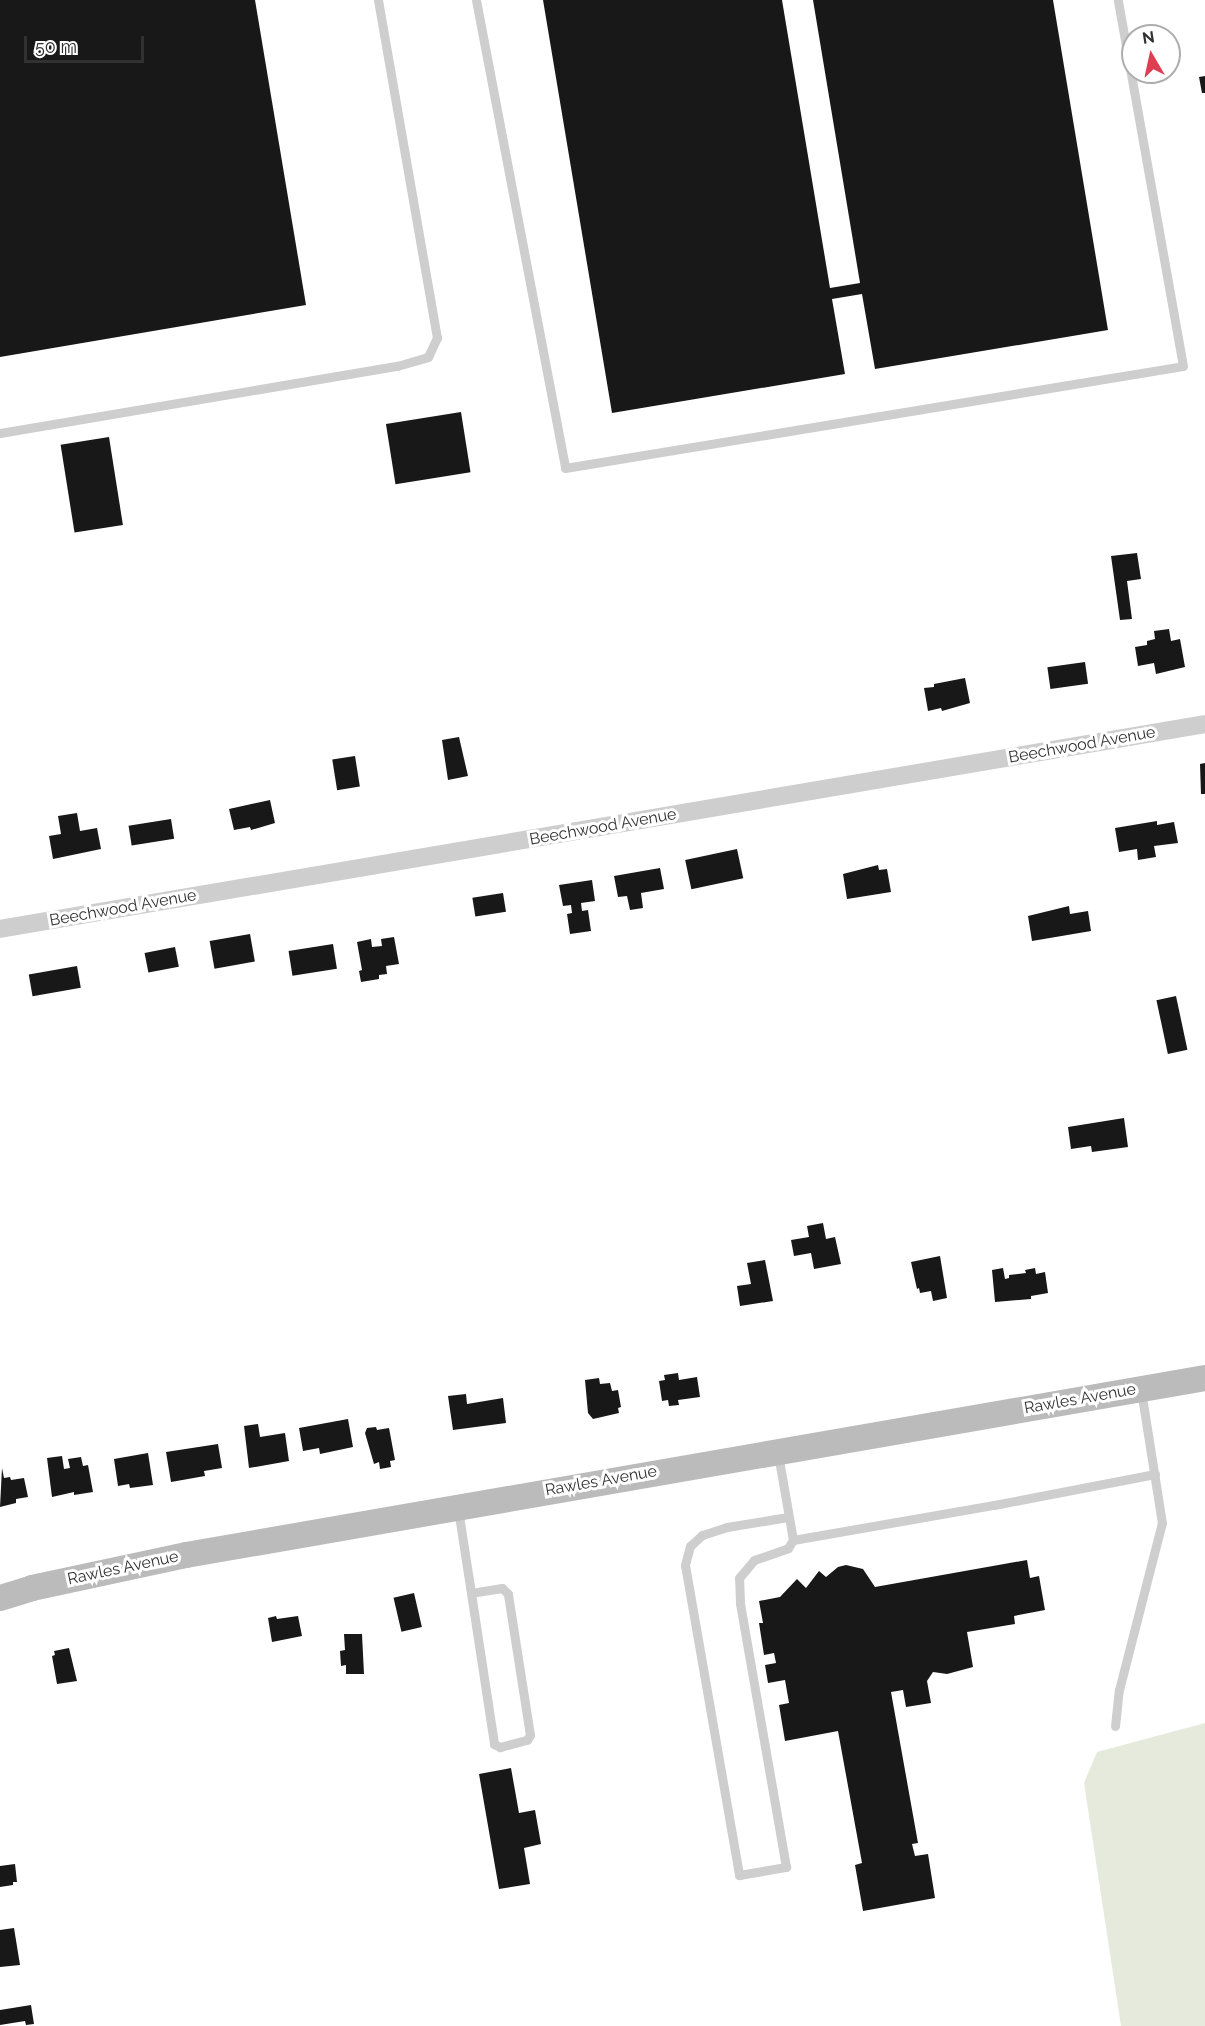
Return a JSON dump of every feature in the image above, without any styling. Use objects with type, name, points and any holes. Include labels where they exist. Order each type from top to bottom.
[{"type":"street","name":"Beechwood Avenue","points":[[0,929],[1205,724]]},
{"type":"street","name":"Rawles Avenue","points":[[0,1598],[32,1588],[186,1555],[1205,1378]]},
{"type":"lane","points":[[0,433],[397,366],[428,357],[436,338],[378,0]]},
{"type":"lane","points":[[476,0],[565,468],[1183,366],[1118,0]]},
{"type":"lane","points":[[1115,1726],[1119,1690],[1162,1523],[1141,1389]]},
{"type":"lane","points":[[778,1451],[793,1540],[788,1548],[754,1560],[739,1578],[740,1604],[786,1867],[739,1875],[685,1565],[690,1546],[702,1534],[727,1527],[788,1517]]},
{"type":"lane","points":[[793,1540],[1155,1474]]},
{"type":"lane","points":[[458,1506],[471,1593],[494,1744],[500,1747],[527,1740],[530,1735],[508,1594],[502,1588],[471,1593]]},
{"type":"shaded area","points":[[1205,1723],[1205,2026],[1121,2026],[1084,1783],[1097,1752]]},
{"type":"building","points":[[0,0],[255,0],[306,305],[0,357]]},
{"type":"building","points":[[543,0],[782,0],[830,288],[860,283],[813,0],[1053,0],[1108,330],[875,369],[862,294],[832,299],[845,374],[612,413]]},
{"type":"building","points":[[1205,76],[1205,93],[1202,93],[1199,77]]},
{"type":"building","points":[[461,412],[471,472],[395,484],[386,424]]},
{"type":"building","points":[[109,437],[123,525],[75,533],[61,445]]},
{"type":"building","points":[[1137,553],[1141,579],[1127,581],[1132,619],[1120,620],[1111,556]]},
{"type":"building","points":[[1169,629],[1171,641],[1180,639],[1185,667],[1156,674],[1154,663],[1138,666],[1135,647],[1147,645],[1147,641],[1155,639],[1154,631]]},
{"type":"building","points":[[1085,662],[1088,684],[1050,689],[1047,667]]},
{"type":"building","points":[[965,678],[970,703],[942,711],[941,708],[928,711],[924,688]]},
{"type":"building","points":[[459,737],[468,776],[448,780],[442,740]]},
{"type":"building","points":[[355,756],[360,787],[337,790],[332,760]]},
{"type":"building","points":[[1205,763],[1205,794],[1201,794],[1200,764]]},
{"type":"building","points":[[270,800],[275,823],[251,830],[250,827],[234,830],[229,809]]},
{"type":"building","points":[[77,813],[80,831],[97,828],[101,849],[53,859],[49,836],[61,834],[58,816]]},
{"type":"building","points":[[171,819],[174,839],[132,845],[129,826]]},
{"type":"building","points":[[1157,821],[1157,825],[1174,822],[1178,843],[1154,846],[1156,857],[1138,860],[1137,849],[1119,852],[1115,828]]},
{"type":"building","points":[[737,849],[743,878],[691,889],[685,860]]},
{"type":"building","points":[[878,865],[879,870],[887,869],[891,892],[847,899],[843,874]]},
{"type":"building","points":[[660,868],[664,889],[641,893],[643,908],[630,910],[627,896],[618,897],[614,876]]},
{"type":"building","points":[[592,880],[595,901],[581,903],[582,911],[588,910],[591,931],[570,934],[567,914],[572,913],[571,905],[563,906],[559,885]]},
{"type":"building","points":[[503,893],[506,912],[475,917],[472,898]]},
{"type":"building","points":[[1069,906],[1070,914],[1088,911],[1091,931],[1032,941],[1028,916]]},
{"type":"building","points":[[250,934],[255,962],[214,969],[210,941]]},
{"type":"building","points":[[394,937],[399,964],[386,966],[387,974],[379,975],[379,979],[361,982],[359,971],[362,970],[357,942],[371,939],[372,947],[382,946],[381,939]]},
{"type":"building","points":[[333,944],[337,969],[292,976],[289,951]]},
{"type":"building","points":[[175,947],[179,967],[148,973],[145,953]]},
{"type":"building","points":[[77,966],[81,988],[33,996],[29,975]]},
{"type":"building","points":[[1176,996],[1187,1050],[1168,1054],[1156,1000]]},
{"type":"building","points":[[1124,1118],[1128,1147],[1092,1152],[1091,1146],[1071,1149],[1068,1127]]},
{"type":"building","points":[[823,1223],[826,1239],[835,1237],[841,1264],[814,1269],[811,1253],[794,1256],[791,1240],[809,1237],[807,1226]]},
{"type":"building","points":[[940,1256],[947,1298],[933,1301],[931,1291],[920,1293],[919,1288],[917,1289],[911,1262]]},
{"type":"building","points":[[765,1260],[773,1301],[740,1306],[737,1286],[751,1284],[747,1263]]},
{"type":"building","points":[[1003,1268],[1005,1279],[1009,1278],[1009,1275],[1026,1273],[1025,1270],[1035,1268],[1036,1274],[1045,1272],[1048,1293],[1031,1296],[1031,1299],[995,1302],[992,1270]]},
{"type":"building","points":[[678,1373],[679,1380],[697,1377],[700,1397],[678,1400],[679,1405],[669,1406],[668,1400],[662,1401],[659,1381],[665,1380],[664,1375]]},
{"type":"building","points":[[599,1378],[600,1384],[610,1383],[612,1391],[618,1390],[621,1407],[618,1408],[619,1413],[593,1419],[588,1413],[585,1380]]},
{"type":"building","points":[[466,1394],[467,1404],[503,1398],[506,1423],[453,1430],[448,1396]]},
{"type":"building","points":[[348,1419],[353,1447],[320,1454],[319,1448],[303,1451],[299,1428]]},
{"type":"building","points":[[258,1424],[260,1437],[285,1433],[289,1461],[249,1468],[244,1426]]},
{"type":"building","points":[[376,1427],[377,1430],[389,1428],[395,1460],[390,1461],[391,1467],[380,1469],[379,1462],[374,1464],[365,1433],[367,1428]]},
{"type":"building","points":[[218,1444],[222,1468],[204,1471],[205,1476],[171,1482],[166,1452]]},
{"type":"building","points":[[148,1453],[153,1485],[130,1488],[129,1484],[118,1486],[114,1459]]},
{"type":"building","points":[[62,1456],[64,1469],[70,1468],[68,1459],[81,1457],[83,1466],[88,1465],[93,1492],[74,1495],[74,1492],[52,1497],[47,1458]]},
{"type":"building","points":[[2,1468],[4,1478],[10,1477],[11,1480],[24,1478],[28,1497],[16,1499],[16,1503],[0,1507]]},
{"type":"building","points":[[1027,1560],[1030,1578],[1039,1576],[1045,1610],[1014,1616],[1015,1624],[967,1632],[973,1667],[947,1674],[933,1672],[927,1681],[931,1703],[906,1707],[903,1690],[891,1692],[918,1843],[912,1844],[915,1856],[928,1854],[935,1898],[863,1911],[855,1865],[862,1863],[838,1731],[785,1741],[779,1705],[789,1703],[785,1680],[768,1683],[765,1665],[776,1663],[774,1653],[764,1655],[759,1623],[763,1623],[759,1601],[780,1597],[797,1579],[806,1588],[819,1571],[826,1577],[838,1567],[846,1565],[863,1569],[875,1587]]},
{"type":"building","points":[[414,1593],[422,1627],[401,1632],[394,1598]]},
{"type":"building","points":[[276,1616],[277,1619],[298,1616],[302,1636],[272,1642],[268,1618]]},
{"type":"building","points":[[344,1634],[362,1634],[364,1674],[346,1674],[346,1665],[341,1666],[340,1651],[345,1650]]},
{"type":"building","points":[[69,1648],[77,1681],[57,1684],[52,1656],[55,1655],[54,1651]]},
{"type":"building","points":[[511,1768],[519,1813],[535,1810],[541,1844],[524,1848],[530,1884],[499,1889],[479,1774]]},
{"type":"building","points":[[15,1864],[17,1882],[0,1887],[0,1866]]},
{"type":"building","points":[[14,1928],[20,1965],[0,1967],[0,1930]]},
{"type":"building","points":[[31,2005],[34,2024],[26,2025],[25,2021],[0,2025],[0,2010]]}]
